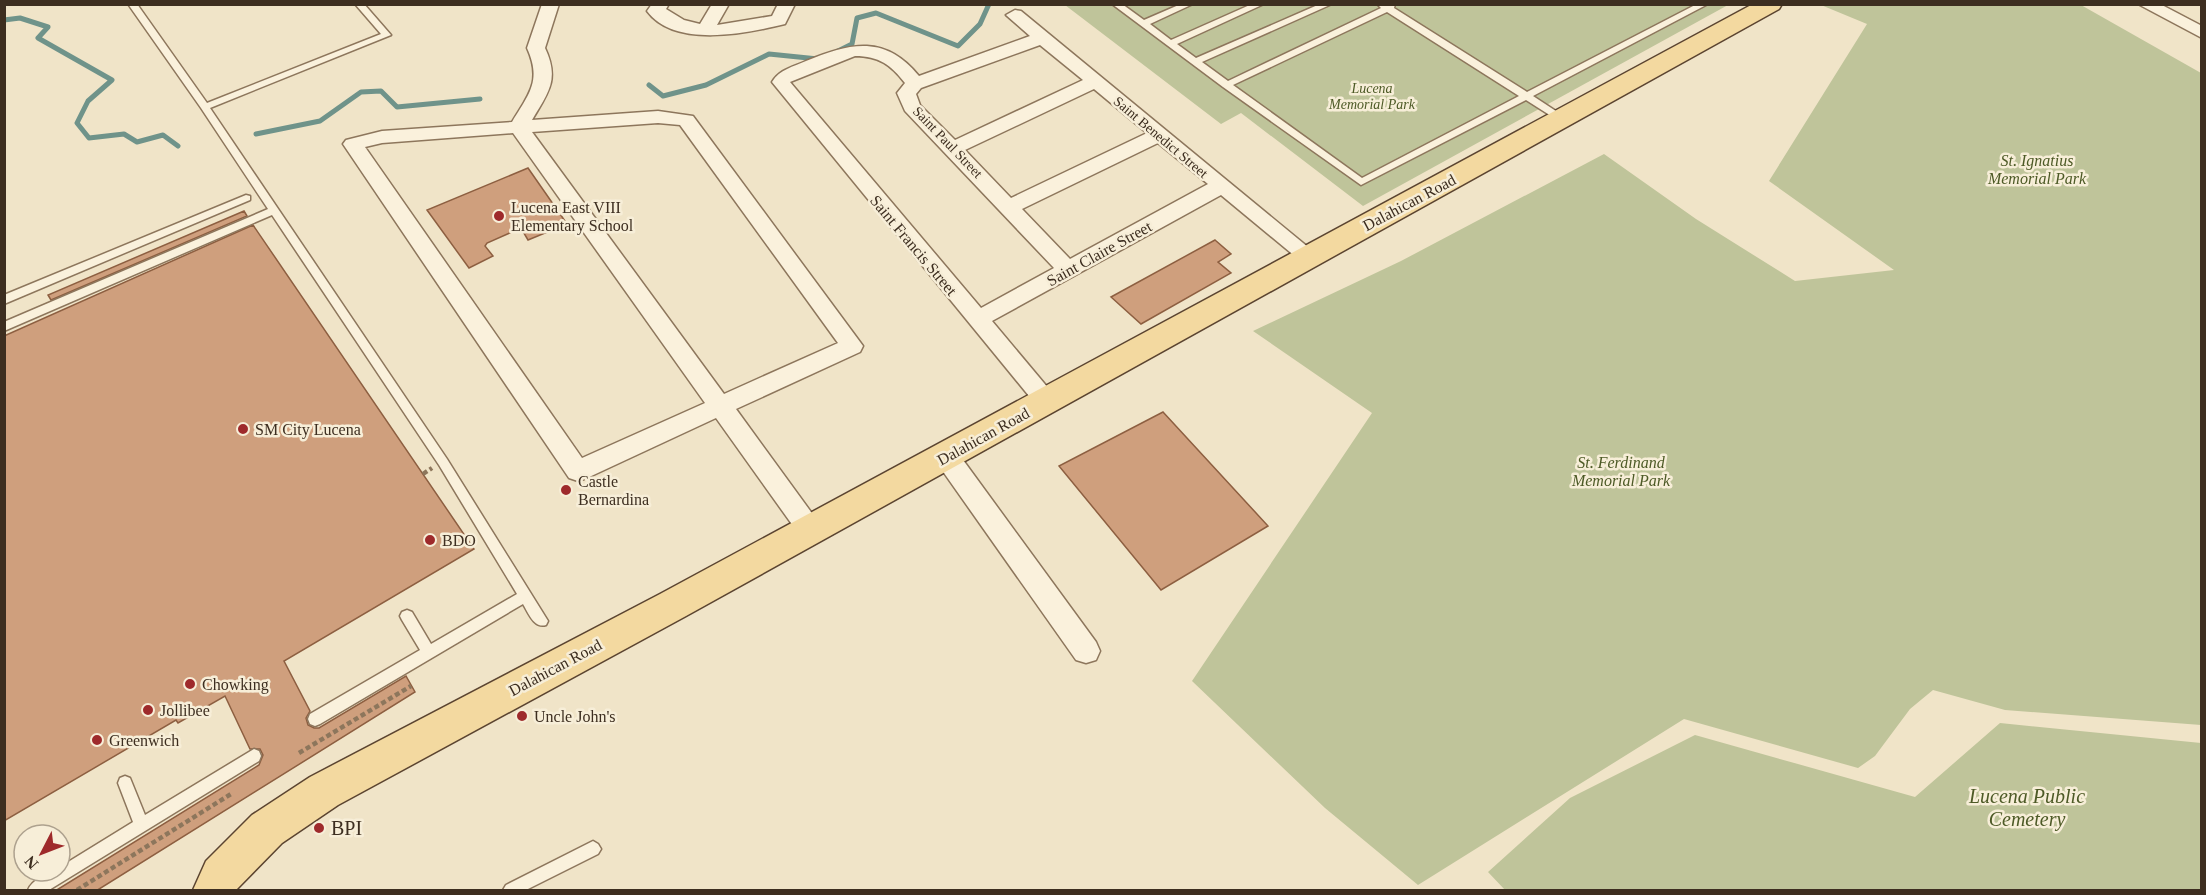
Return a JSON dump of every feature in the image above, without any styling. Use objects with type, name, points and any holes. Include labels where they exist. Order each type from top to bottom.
[{"type":"main road","name":"Dalahican Road","points":[[214,891],[221,876],[267,830],[324,791],[810,530],[1771,4]]},
{"type":"street","points":[[518,127],[546,78],[545,64],[536,48],[551,4]]},
{"type":"street","points":[[705,29],[721,4]]},
{"type":"street","points":[[2146,4],[2202,33]]},
{"type":"street","points":[[658,8],[680,25],[705,29],[740,28],[783,12]]},
{"type":"street","name":"Saint Benedict Street","points":[[1014,15],[1309,257]]},
{"type":"street","name":"Saint Paul Street","points":[[1042,38],[915,84],[906,93],[912,107],[954,148],[1068,270]]},
{"type":"street","name":"Saint Francis Street","points":[[915,84],[908,73],[892,60],[872,49],[859,48],[785,76],[781,82],[1046,401]]},
{"type":"street","points":[[954,148],[1094,82]]},
{"type":"street","points":[[658,117],[686,120],[852,346],[721,406],[578,471],[353,144],[382,137],[518,127],[658,117]]},
{"type":"street","points":[[518,127],[810,530]]},
{"type":"street","points":[[1009,207],[1159,135]]},
{"type":"street","name":"Saint Claire Street","points":[[977,320],[1221,186]]},
{"type":"street","points":[[946,456],[1086,651]]},
{"type":"lane","points":[[132,4],[205,107],[254,194],[273,211],[443,462],[542,621]]},
{"type":"lane","points":[[205,107],[387,35],[359,4]]},
{"type":"lane","points":[[1143,24],[1189,4]]},
{"type":"lane","points":[[1170,44],[1260,4]]},
{"type":"lane","points":[[1195,62],[1328,4]]},
{"type":"lane","points":[[1121,6],[1360,182],[1529,98],[1704,4]]},
{"type":"lane","points":[[1226,85],[1388,6],[1562,119]]},
{"type":"lane","points":[[4,300],[254,194]]},
{"type":"lane","points":[[4,327],[273,211]]},
{"type":"lane","points":[[315,719],[526,596]]},
{"type":"lane","points":[[407,616],[429,652]]},
{"type":"lane","points":[[36,891],[254,756]]},
{"type":"lane","points":[[125,783],[142,826]]},
{"type":"lane","points":[[511,891],[593,849]]},
{"type":"path","points":[[298,753],[411,686]]},
{"type":"path","points":[[77,891],[231,794]]},
{"type":"green space","name":"Lucena Memorial Park","points":[[1065,5],[1728,5],[1363,206],[1241,113],[1221,124]]},
{"type":"green space","name":"St. Ferdinand Memorial Park","points":[[1821,5],[2081,5],[2201,73],[2201,725],[2005,710],[1933,690],[1910,709],[1875,756],[1858,768],[1684,719],[1418,885],[1325,808],[1192,681],[1372,413],[1253,331],[1401,261],[1604,154],[1696,219],[1795,281],[1894,270],[1769,181],[1867,24]]},
{"type":"green space","name":"Lucena Public Cemetery","points":[[2000,723],[2201,743],[2201,890],[1505,890],[1488,872],[1570,798],[1695,735],[1915,797]]},
{"type":"building","name":"Lucena East VIII Elementary School","points":[[528,168],[567,224],[528,240],[521,228],[487,243],[485,246],[493,256],[469,268],[427,210]]},
{"type":"building","points":[[244,211],[247,216],[51,300],[48,295]]},
{"type":"building","points":[[253,225],[474,549],[284,661],[310,711],[306,718],[308,725],[314,728],[319,728],[406,676],[415,692],[96,891],[55,891],[72,883],[72,880],[259,765],[263,755],[260,749],[250,749],[225,696],[178,723],[176,720],[4,821],[4,336]]},
{"type":"building","points":[[1215,240],[1231,254],[1218,262],[1231,273],[1141,324],[1111,297]]},
{"type":"building","points":[[1163,412],[1268,526],[1161,590],[1059,466]]},
{"type":"waterway","points":[[836,52],[852,44],[857,18],[876,13],[958,46],[980,24],[989,4]]},
{"type":"waterway","points":[[4,20],[20,18],[48,27],[38,38],[112,80],[88,101],[77,123],[89,138],[124,134],[137,142],[163,135],[178,146]]},
{"type":"waterway","points":[[649,85],[663,96],[706,85],[769,54],[818,59]]},
{"type":"waterway","points":[[256,134],[320,121],[361,92],[381,91],[397,107],[480,99]]},
{"type":"place","name":"Lucena East VIII Elementary School","points":[[499,216]]},
{"type":"place","name":"SM City Lucena","points":[[243,429]]},
{"type":"place","name":"Castle Bernardina","points":[[566,490]]},
{"type":"place","name":"BDO","points":[[430,540]]},
{"type":"place","name":"Chowking","points":[[190,684]]},
{"type":"place","name":"Jollibee","points":[[148,710]]},
{"type":"place","name":"Uncle John's","points":[[522,716]]},
{"type":"place","name":"Greenwich","points":[[97,740]]},
{"type":"place","name":"BPI","points":[[319,828]]},
{"type":"park label","name":"St. Ignatius Memorial Park","points":[[2037,169]]}]
